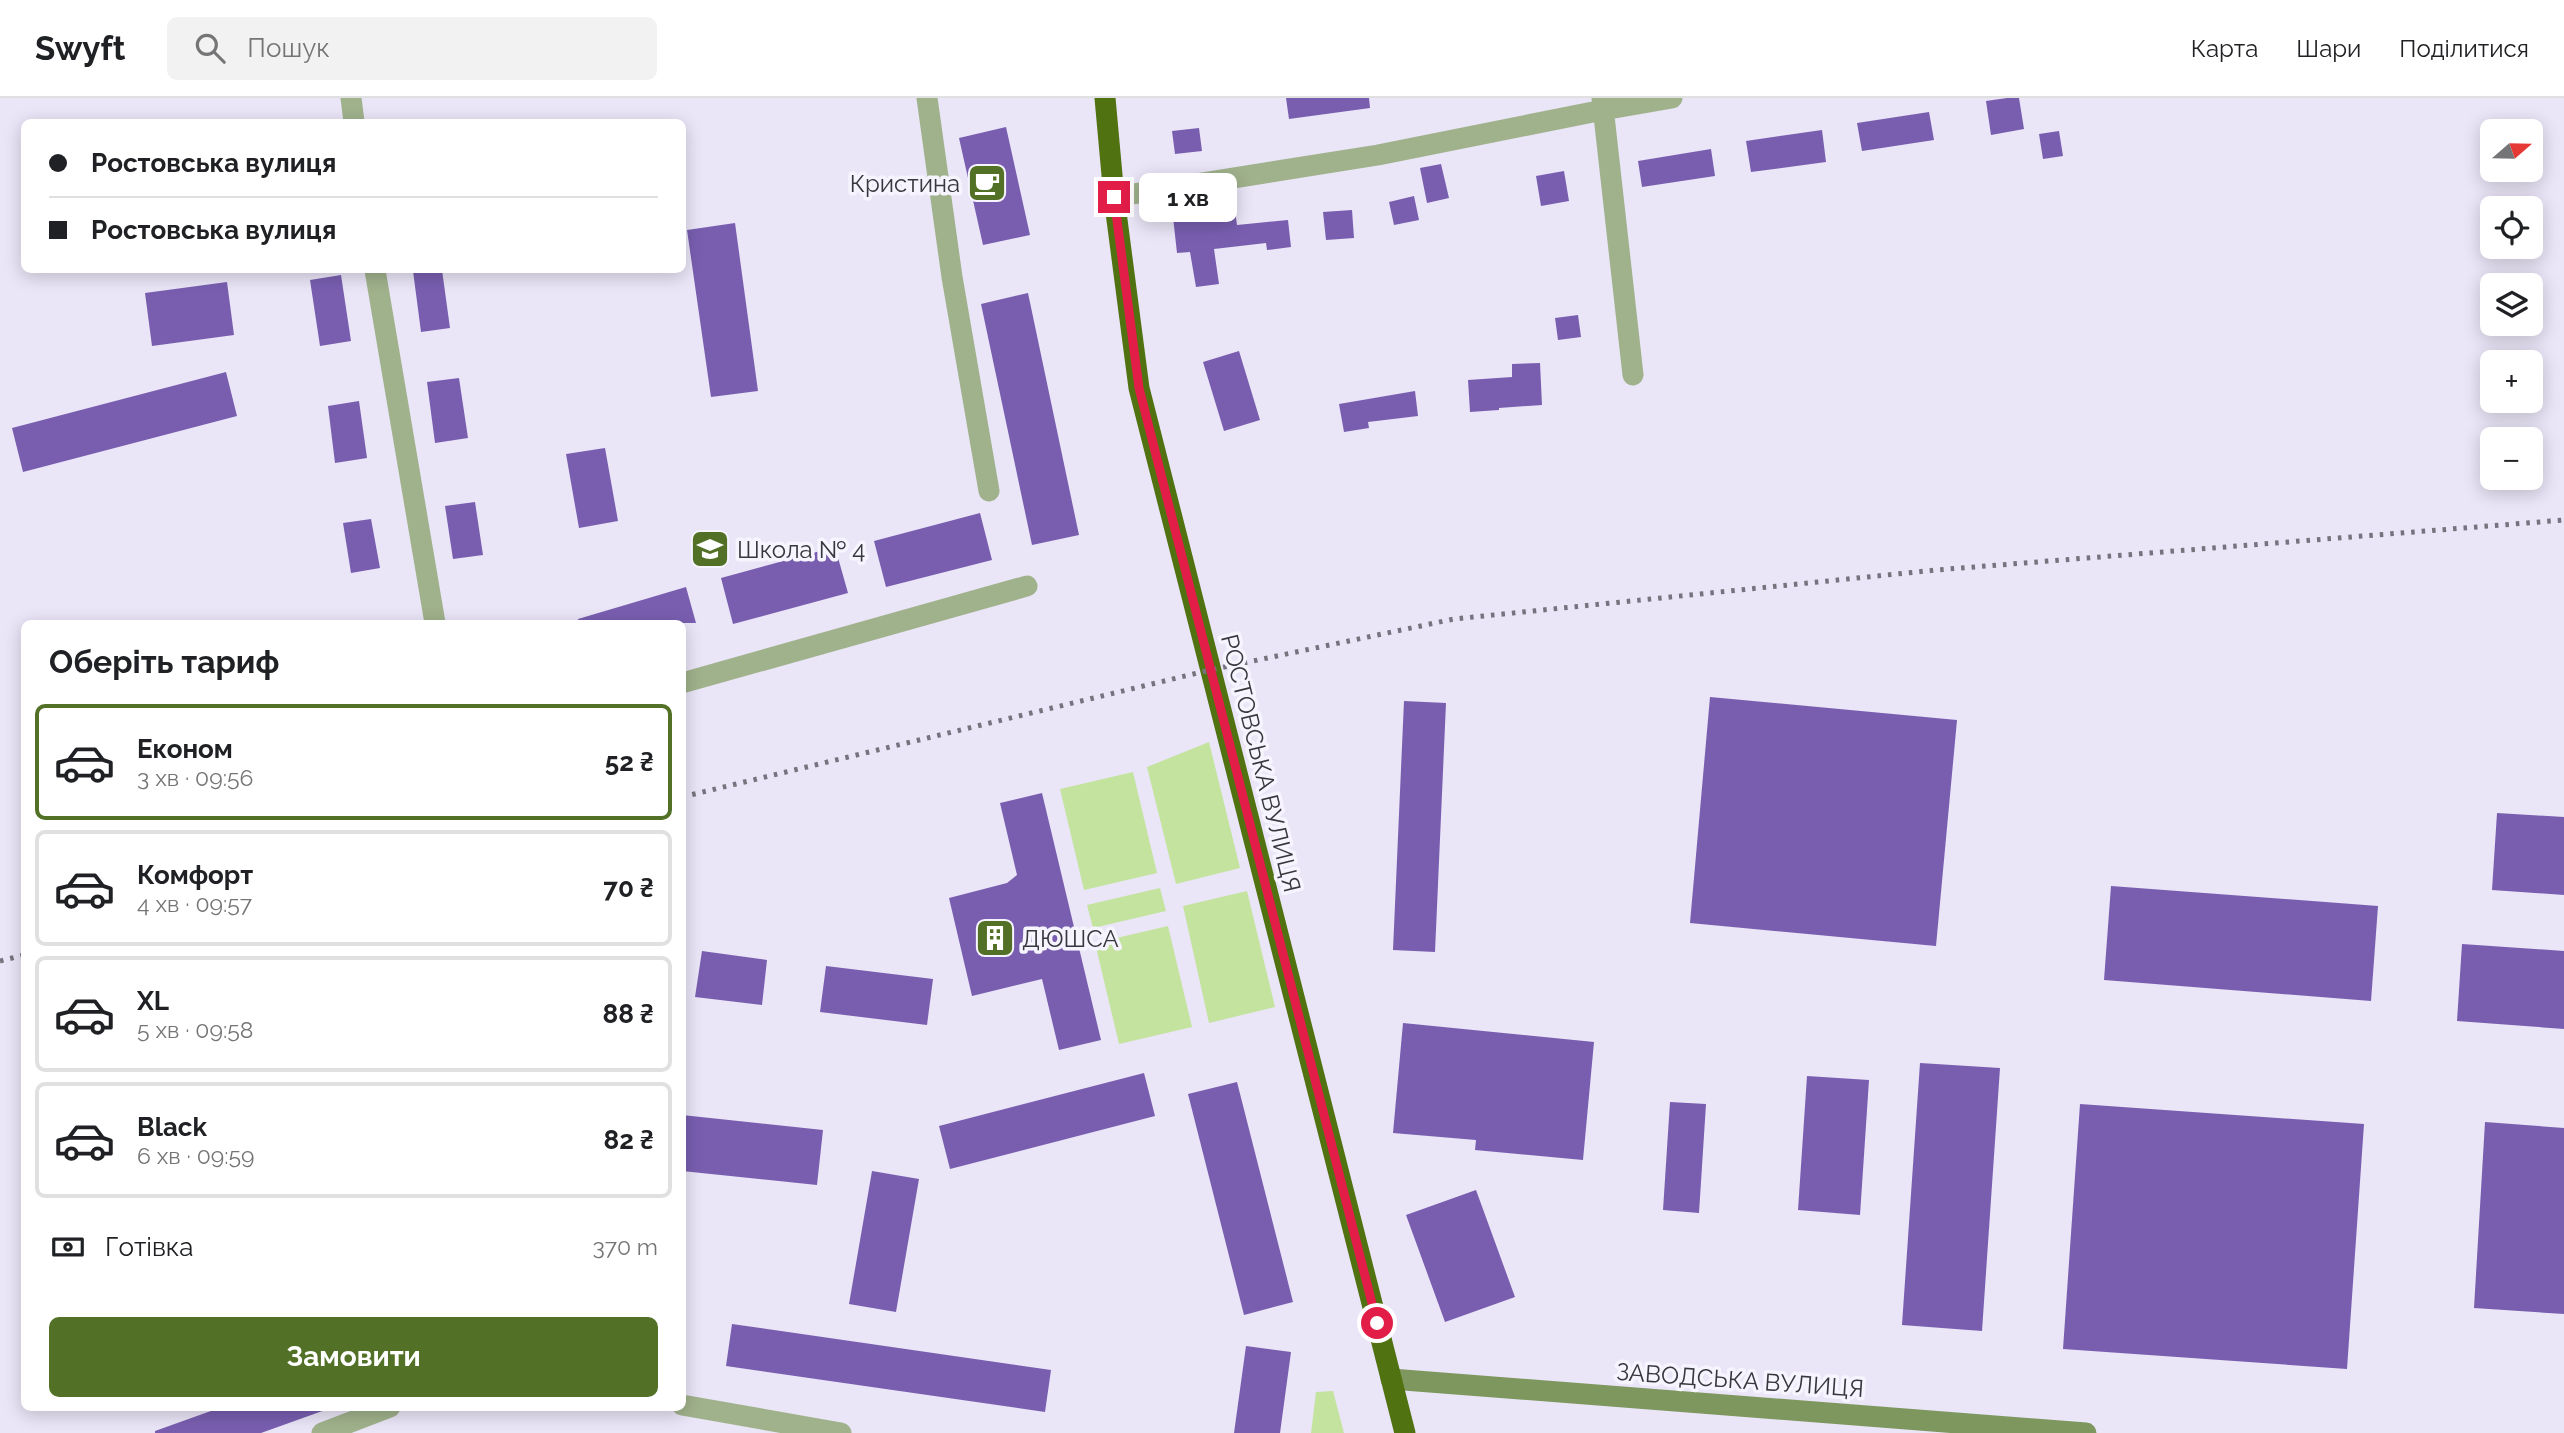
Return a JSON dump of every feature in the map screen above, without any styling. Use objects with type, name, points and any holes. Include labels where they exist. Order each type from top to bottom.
[{"type":"highway","name":"РОСТОВСЬКА ВУЛИЦЯ","points":[[1105,98],[1114,197],[1139,388],[1405,1433]]},
{"type":"main road","name":"ЗАВОДСЬКА ВУЛИЦЯ","points":[[1391,1379],[2086,1433]]},
{"type":"street","points":[[351,98],[354,119]]},
{"type":"street","points":[[927,98],[952,277],[989,491]]},
{"type":"street","points":[[1114,197],[1378,155],[1602,104],[1672,98]]},
{"type":"street","points":[[1602,104],[1633,375]]},
{"type":"street","points":[[376,273],[434,620]]},
{"type":"street","points":[[686,682],[1027,586]]},
{"type":"street","points":[[686,1406],[841,1433]]},
{"type":"street","points":[[321,1433],[379,1411]]},
{"type":"green space","points":[[1209,742],[1240,868],[1176,884],[1147,767]]},
{"type":"green space","points":[[1133,772],[1157,873],[1084,890],[1060,789]]},
{"type":"green space","points":[[1160,888],[1166,911],[1093,928],[1087,905]]},
{"type":"green space","points":[[1247,891],[1275,1007],[1209,1023],[1183,906]]},
{"type":"green space","points":[[1168,926],[1192,1027],[1119,1044],[1095,943]]},
{"type":"green space","points":[[1333,1391],[1344,1433],[1311,1433],[1316,1392]]},
{"type":"building","points":[[1286,98],[1369,98],[1370,108],[1289,119]]},
{"type":"building","points":[[2019,98],[2024,129],[1991,135],[1986,101]]},
{"type":"building","points":[[1929,112],[1934,140],[1862,151],[1857,123]]},
{"type":"building","points":[[1006,127],[1030,235],[983,245],[959,138]]},
{"type":"building","points":[[1199,128],[1202,151],[1175,154],[1172,131]]},
{"type":"building","points":[[1822,130],[1826,162],[1751,172],[1746,141]]},
{"type":"building","points":[[2059,131],[2063,156],[2043,159],[2039,134]]},
{"type":"building","points":[[1711,149],[1715,176],[1642,187],[1638,161]]},
{"type":"building","points":[[1441,164],[1449,198],[1427,203],[1420,168]]},
{"type":"building","points":[[1564,171],[1569,201],[1541,206],[1536,176]]},
{"type":"building","points":[[1414,196],[1419,220],[1394,225],[1389,202]]},
{"type":"building","points":[[1235,210],[1237,225],[1288,220],[1291,247],[1267,250],[1266,243],[1214,249],[1219,284],[1196,287],[1190,252],[1177,253],[1173,217]]},
{"type":"building","points":[[1352,210],[1354,238],[1326,240],[1323,212]]},
{"type":"building","points":[[735,223],[758,391],[711,397],[687,230]]},
{"type":"building","points":[[413,273],[442,273],[450,328],[421,332]]},
{"type":"building","points":[[341,275],[351,341],[320,346],[310,280]]},
{"type":"building","points":[[227,282],[234,335],[152,346],[145,293]]},
{"type":"building","points":[[1028,293],[1079,535],[1032,545],[981,304]]},
{"type":"building","points":[[1578,315],[1581,337],[1558,340],[1555,318]]},
{"type":"building","points":[[1239,351],[1260,420],[1224,431],[1203,362]]},
{"type":"building","points":[[1540,363],[1542,405],[1470,412],[1468,380],[1512,377],[1512,364]]},
{"type":"building","points":[[226,372],[237,416],[23,472],[12,428]]},
{"type":"building","points":[[459,378],[468,438],[435,443],[427,382]]},
{"type":"building","points":[[1415,391],[1418,416],[1368,422],[1369,428],[1344,432],[1339,404]]},
{"type":"building","points":[[359,401],[367,458],[335,463],[328,406]]},
{"type":"building","points":[[605,448],[618,521],[579,528],[566,454]]},
{"type":"building","points":[[475,502],[483,555],[453,559],[445,506]]},
{"type":"building","points":[[980,513],[992,560],[886,587],[874,541]]},
{"type":"building","points":[[371,519],[380,568],[351,573],[343,523]]},
{"type":"building","points":[[835,547],[848,593],[733,624],[721,578]]},
{"type":"building","points":[[686,587],[696,623],[686,623],[686,620],[578,619]]},
{"type":"building","points":[[1710,697],[1957,720],[1936,946],[1690,923]]},
{"type":"building","points":[[1404,701],[1446,703],[1435,952],[1393,950]]},
{"type":"building","points":[[1042,793],[1101,1040],[1059,1050],[1042,979],[972,996],[949,898],[1007,883],[1017,875],[1000,803]]},
{"type":"building","points":[[2497,813],[2564,817],[2564,895],[2492,890]]},
{"type":"building","points":[[2111,886],[2378,906],[2371,1001],[2104,980]]},
{"type":"building","points":[[2462,944],[2564,951],[2564,1029],[2457,1021]]},
{"type":"building","points":[[702,951],[767,960],[762,1005],[695,997]]},
{"type":"building","points":[[826,966],[933,979],[927,1025],[820,1012]]},
{"type":"building","points":[[1403,1023],[1594,1042],[1583,1160],[1475,1150],[1476,1140],[1393,1133]]},
{"type":"building","points":[[1920,1063],[2000,1068],[1982,1331],[1902,1325]]},
{"type":"building","points":[[1144,1073],[1155,1116],[950,1169],[939,1126]]},
{"type":"building","points":[[1807,1076],[1869,1080],[1860,1215],[1798,1210]]},
{"type":"building","points":[[1237,1082],[1293,1302],[1244,1315],[1188,1094]]},
{"type":"building","points":[[1670,1102],[1706,1104],[1699,1213],[1663,1210]]},
{"type":"building","points":[[2080,1104],[2364,1124],[2347,1369],[2063,1349]]},
{"type":"building","points":[[686,1115],[823,1130],[817,1185],[686,1171]]},
{"type":"building","points":[[2485,1122],[2564,1128],[2564,1314],[2474,1308]]},
{"type":"building","points":[[872,1171],[919,1179],[896,1312],[849,1304]]},
{"type":"building","points":[[1476,1190],[1515,1297],[1445,1322],[1406,1215]]},
{"type":"building","points":[[732,1324],[1051,1370],[1045,1412],[726,1366]]},
{"type":"building","points":[[1246,1346],[1291,1352],[1280,1433],[1234,1433]]},
{"type":"building","points":[[211,1411],[322,1411],[261,1433],[155,1431]]},
{"type":"railway","points":[[686,796],[1210,670],[1454,619],[1936,570],[2564,520]]},
{"type":"railway","points":[[0,961],[21,956]]},
{"type":"place","name":"Кристина","points":[[987,183]]},
{"type":"place","name":"Школа № 4","points":[[710,549]]},
{"type":"place","name":"ДЮШСА","points":[[995,938]]},
{"type":"route","points":[[1114,197],[1139,388],[1377,1323]]}]
